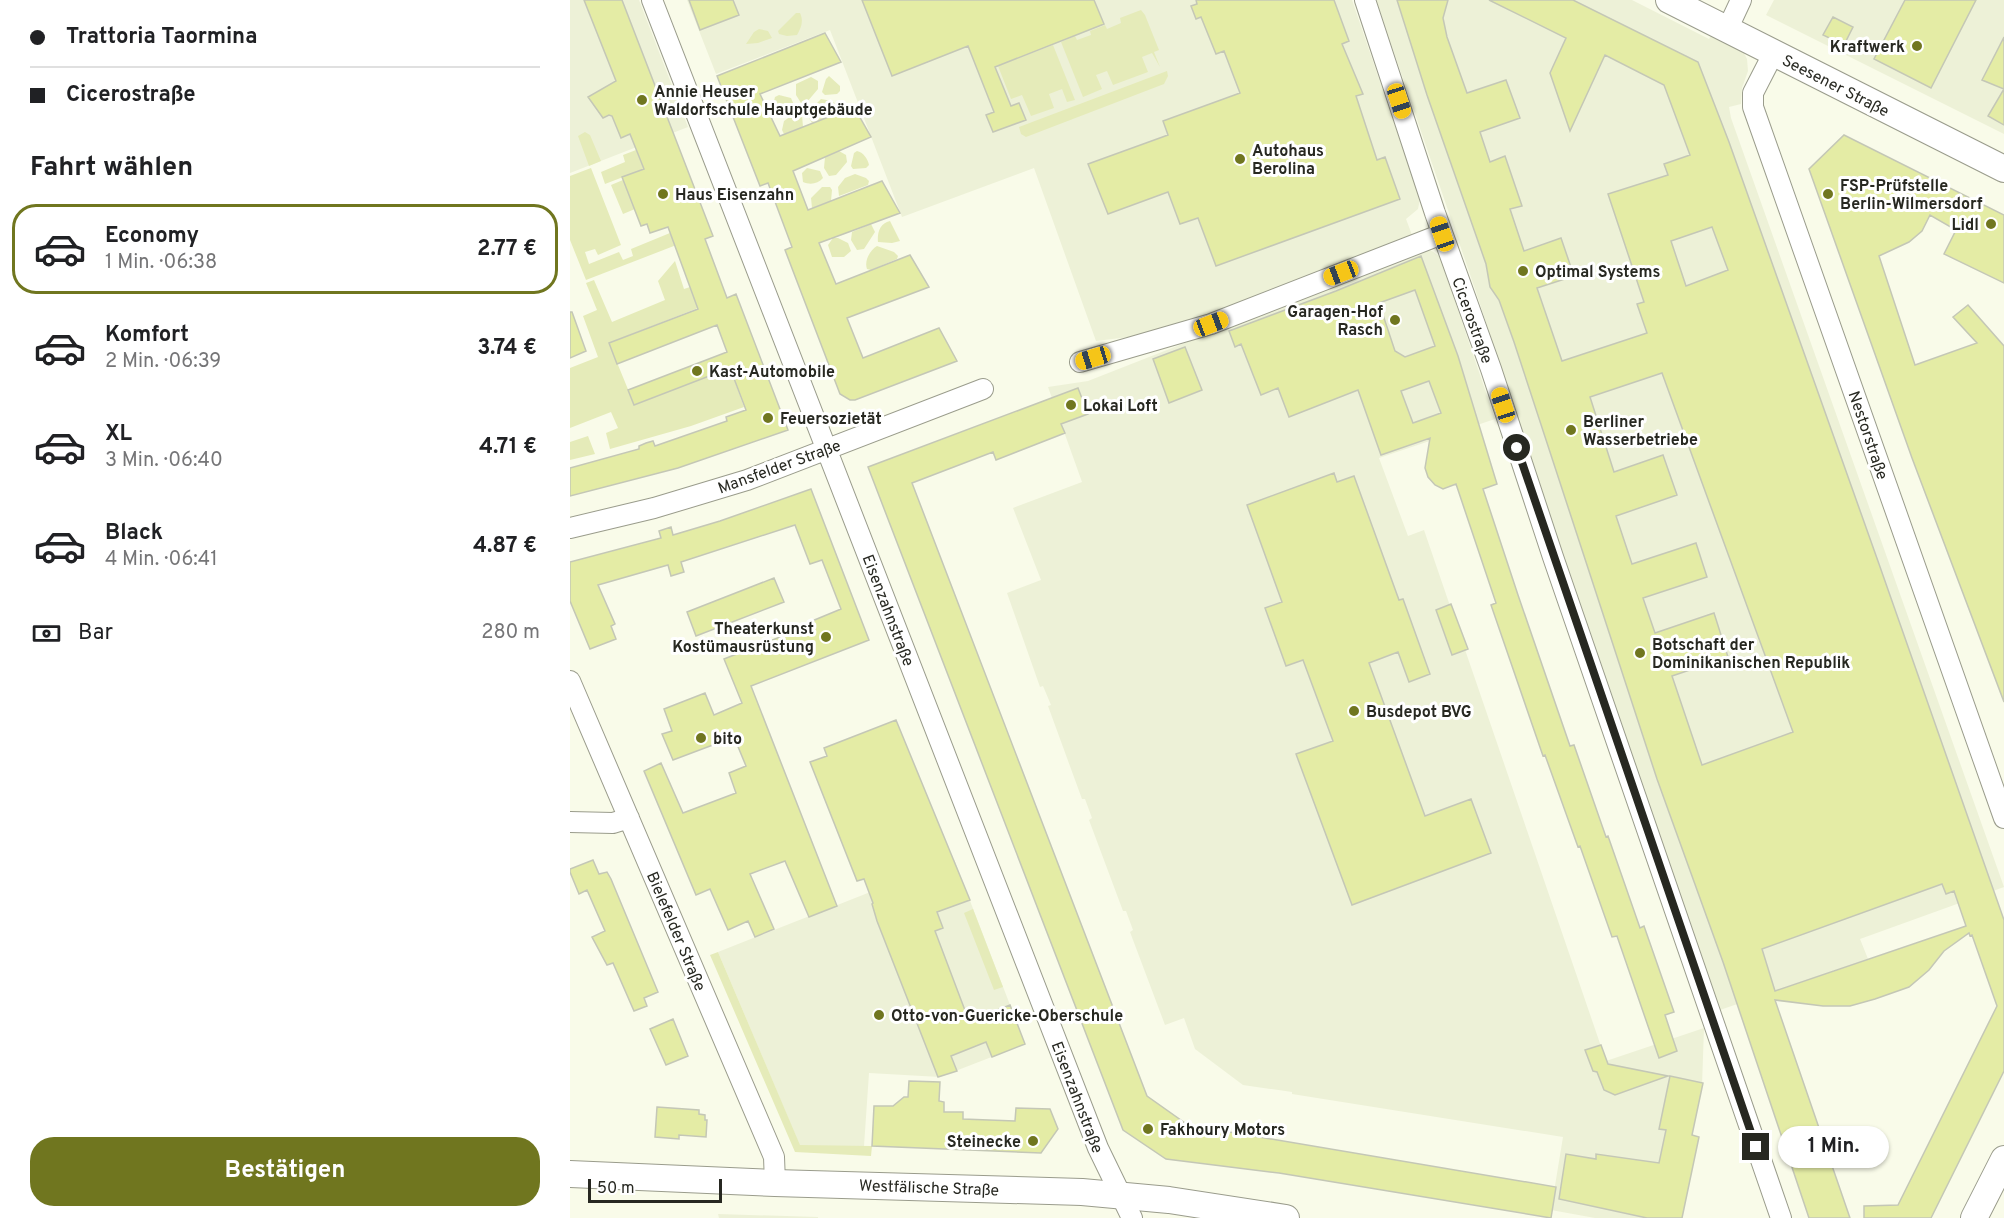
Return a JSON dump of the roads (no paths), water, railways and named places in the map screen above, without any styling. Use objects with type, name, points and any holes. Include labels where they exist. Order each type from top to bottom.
[{"type":"street","name":"Eisenzahnstraße","points":[[652,0],[1098,1148],[1132,1218]]},
{"type":"street","name":"Cicerostraße","points":[[1365,0],[1442,234],[1491,369],[1553,557],[1781,1218]]},
{"type":"street","name":"Seesener Straße","points":[[1669,0],[2004,168]]},
{"type":"street","points":[[1727,30],[1741,0]]},
{"type":"street","name":"Nestorstraße","points":[[1773,54],[1753,93],[1753,108],[2004,818]]},
{"type":"street","points":[[1080,362],[1208,325],[1442,234]]},
{"type":"street","name":"Mansfelder Straße","points":[[570,528],[654,508],[747,480],[983,389]]},
{"type":"street","name":"Bielefelder Straße","points":[[570,681],[774,1157],[775,1183]]},
{"type":"street","points":[[570,822],[614,823],[629,818]]},
{"type":"street","points":[[1974,1218],[2004,1159]]},
{"type":"street","name":"Westfälische Straße","points":[[570,1174],[1120,1196],[1169,1200],[1286,1218]]},
{"type":"place","name":"Kraftwerk","points":[[1917,46]]},
{"type":"place","name":"Annie Heuser Waldorfschule Hauptgebäude","points":[[642,100]]},
{"type":"place","name":"Autohaus Berolina","points":[[1240,159]]},
{"type":"place","name":"Haus Eisenzahn","points":[[663,194]]},
{"type":"place","name":"FSP-Prüfstelle Berlin-Wilmersdorf","points":[[1828,194]]},
{"type":"place","name":"Lidl","points":[[1991,224]]},
{"type":"place","name":"Optimal Systems","points":[[1523,271]]},
{"type":"place","name":"Garagen-Hof Rasch","points":[[1395,320]]},
{"type":"place","name":"Kast-Automobile","points":[[697,371]]},
{"type":"place","name":"Lokai Loft","points":[[1071,405]]},
{"type":"place","name":"Feuersozietät","points":[[768,418]]},
{"type":"place","name":"Berliner Wasserbetriebe","points":[[1571,430]]},
{"type":"place","name":"Theaterkunst Kostümausrüstung","points":[[826,637]]},
{"type":"place","name":"Botschaft der Dominikanischen Republik","points":[[1640,653]]},
{"type":"place","name":"Busdepot BVG","points":[[1354,711]]},
{"type":"place","name":"bito","points":[[701,738]]},
{"type":"place","name":"Otto-von-Guericke-Oberschule","points":[[879,1015]]},
{"type":"place","name":"Fakhoury Motors","points":[[1148,1129]]},
{"type":"place","name":"Steinecke","points":[[1033,1141]]}]
